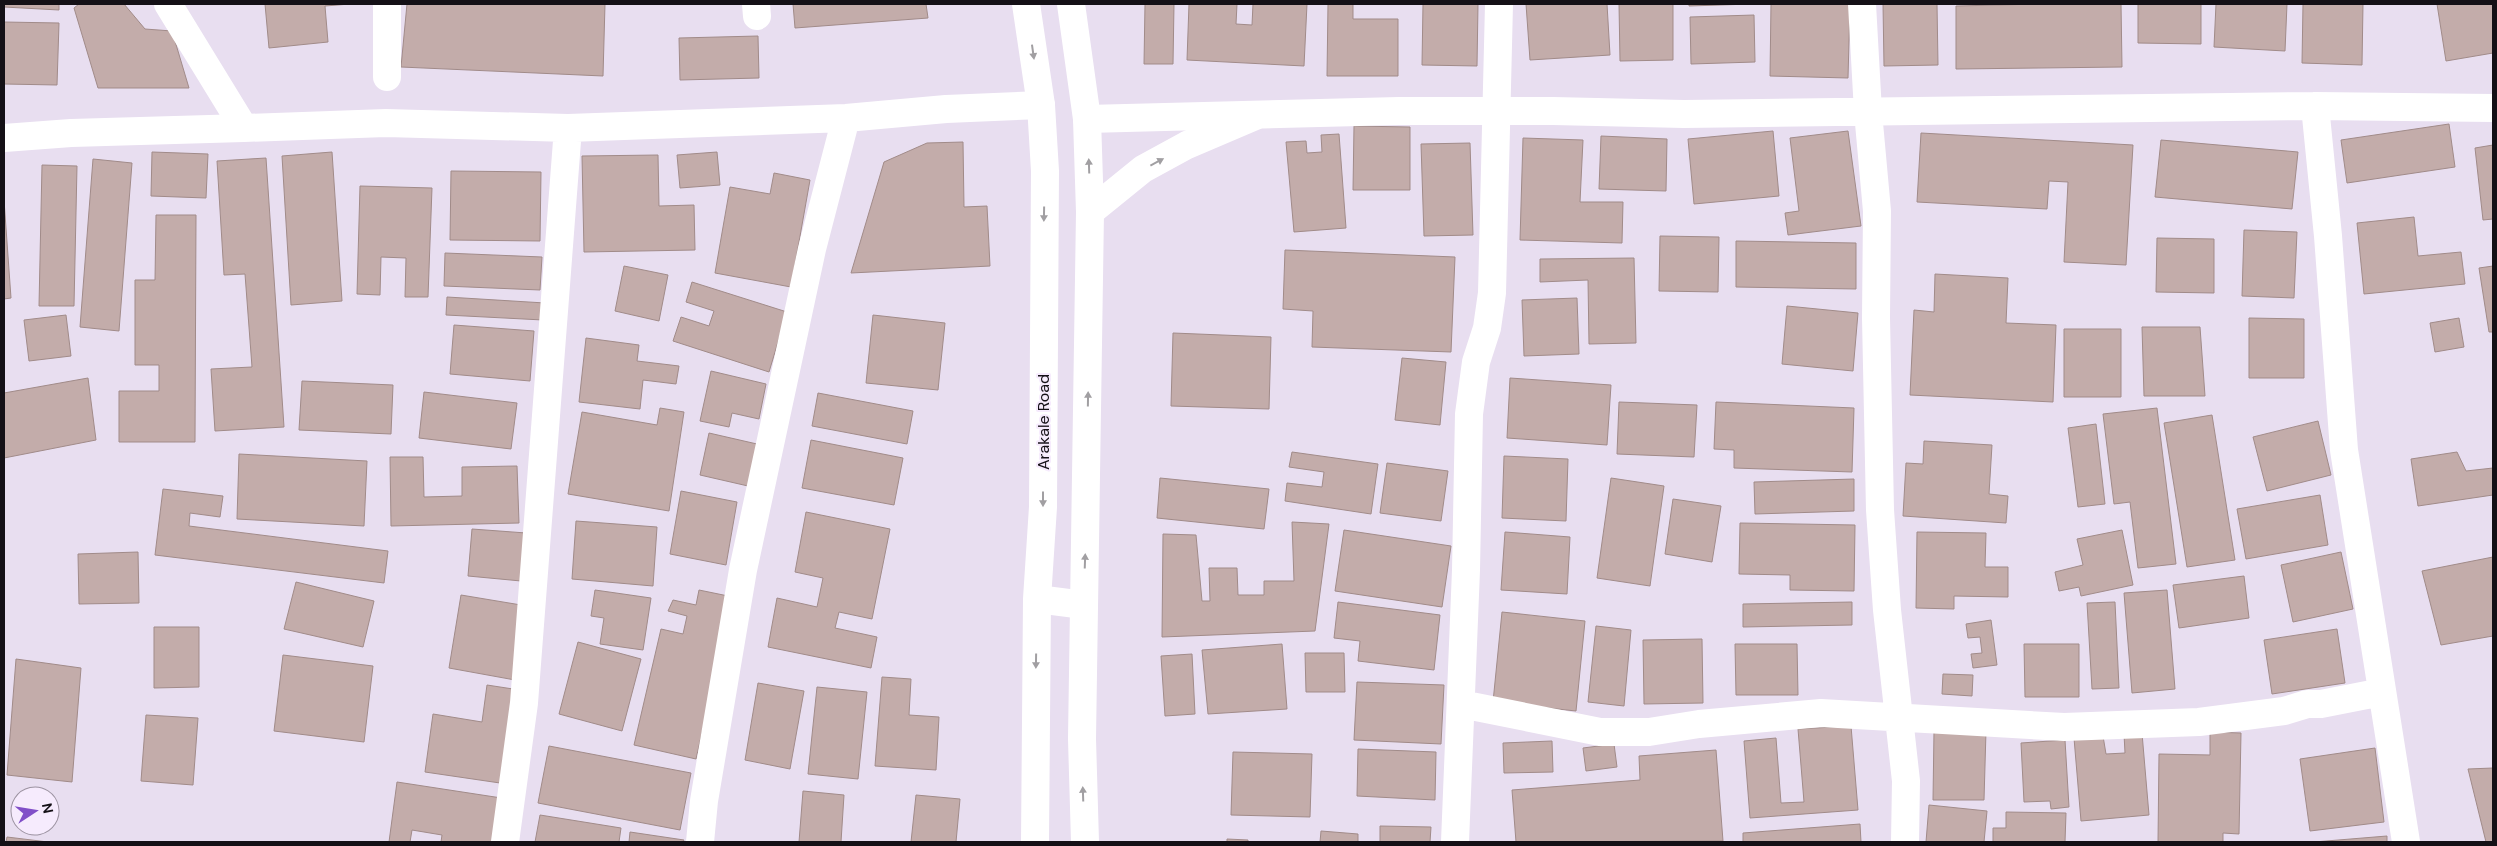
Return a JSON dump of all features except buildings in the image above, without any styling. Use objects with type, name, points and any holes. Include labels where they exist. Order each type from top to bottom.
[{"type":"street","points":[[168,4],[244,128]]},
{"type":"street","points":[[386,4],[387,77]]},
{"type":"street","name":"Arakale Road","points":[[1026,4],[1041,105],[1045,171],[1043,507],[1037,600],[1035,842]]},
{"type":"street","points":[[1071,4],[1087,119],[1090,212],[1082,740],[1085,842]]},
{"type":"street","points":[[1455,842],[1466,570],[1469,414],[1476,362],[1487,328],[1492,293],[1499,4]]},
{"type":"street","points":[[1862,4],[1868,112],[1877,211],[1876,318],[1880,510],[1887,610],[1906,781],[1905,842]]},
{"type":"street","points":[[4,138],[71,133],[386,123],[568,128],[846,118],[946,108],[1041,105]]},
{"type":"street","points":[[1087,119],[1399,111],[1684,114],[2314,106],[2493,108]]},
{"type":"street","points":[[2314,106],[2328,236],[2344,450],[2406,842]]},
{"type":"street","points":[[1090,212],[1143,169],[1187,145],[1254,116]]},
{"type":"street","points":[[700,842],[704,801],[743,570],[812,250],[846,118]]},
{"type":"street","points":[[505,842],[524,703],[568,128]]},
{"type":"street","points":[[1037,600],[1084,605]]},
{"type":"street","points":[[1461,704],[1600,732],[1650,732],[1699,724],[1820,713],[2064,727],[2199,722],[2284,711],[2307,704],[2382,692]]}]
